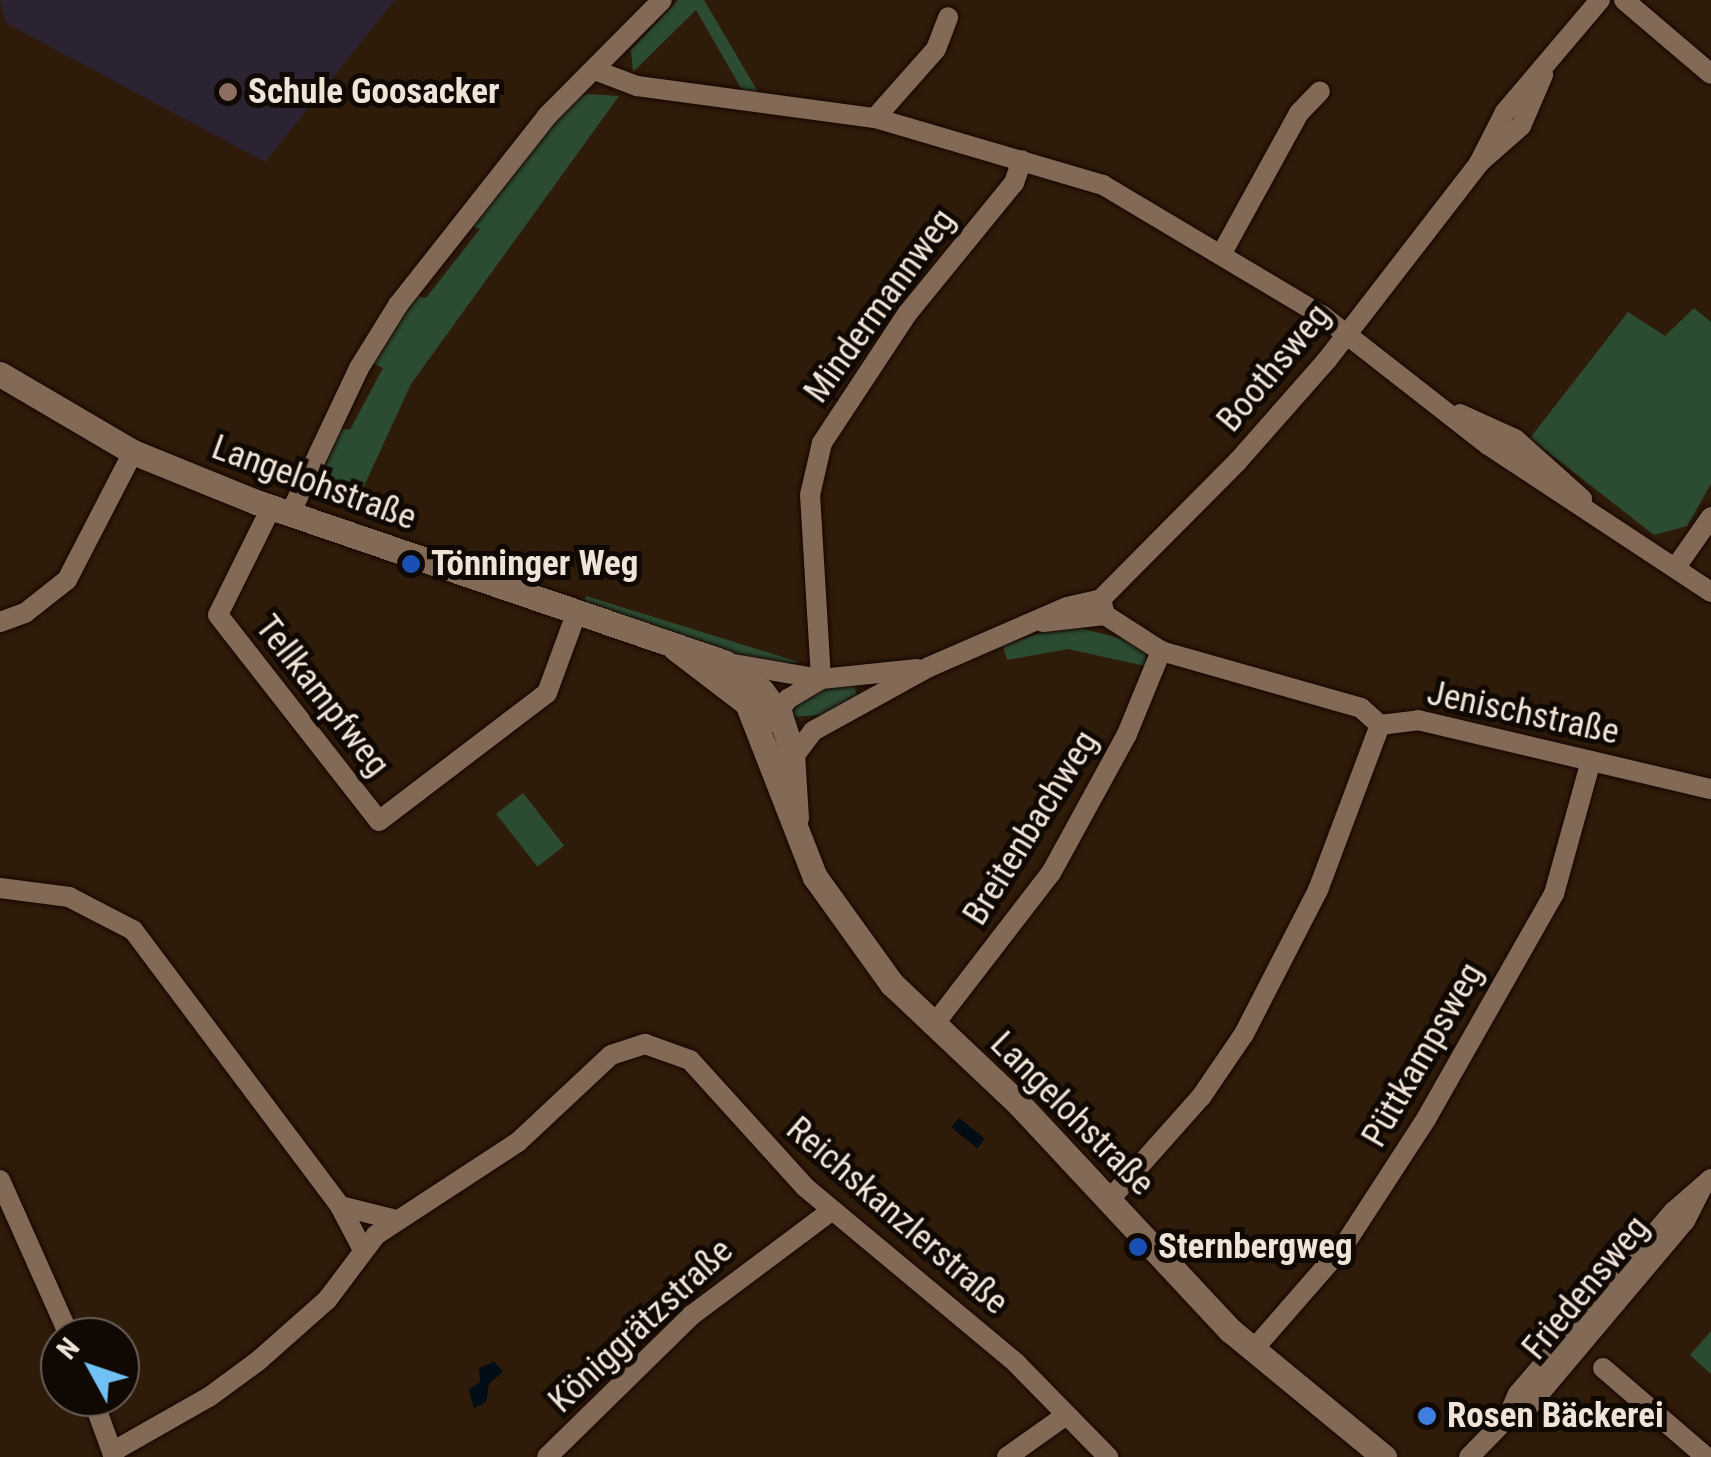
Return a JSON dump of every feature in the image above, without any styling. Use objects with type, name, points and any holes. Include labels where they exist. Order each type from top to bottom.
[{"type":"street","points":[[280,511],[358,368],[398,305],[547,116],[598,71],[662,0]]},
{"type":"street","name":"Boothsweg","points":[[1103,607],[1238,461],[1346,334],[1480,164],[1522,126],[1543,73],[1600,0]]},
{"type":"street","points":[[1624,0],[1711,74]]},
{"type":"street","points":[[874,118],[936,49],[948,17]]},
{"type":"street","points":[[598,71],[636,86],[874,118],[1103,185],[1222,254],[1346,334],[1488,445],[1589,506],[1711,592]]},
{"type":"street","points":[[1222,254],[1298,113],[1320,91]]},
{"type":"street","name":"Mindermannweg","points":[[821,678],[810,495],[822,443],[907,314],[1014,184],[1022,160]]},
{"type":"street","name":"Langelohstraße","points":[[0,374],[133,452],[280,511],[724,662],[778,716],[792,759],[797,828]]},
{"type":"street","points":[[0,622],[26,613],[67,580],[133,452]]},
{"type":"street","name":"Tellkampfweg","points":[[280,511],[218,615],[379,820],[547,692],[576,614]]},
{"type":"street","points":[[1676,567],[1711,518]]},
{"type":"street","points":[[792,759],[822,725],[929,667],[1044,622],[1067,606],[1103,607]]},
{"type":"street","name":"Jenischstraße","points":[[1103,607],[1161,651],[1361,708],[1380,726],[1418,720],[1711,789]]},
{"type":"street","name":"Langelohstraße","points":[[675,648],[747,703],[816,877],[842,920],[933,1026],[1110,1199],[1253,1350],[1384,1457]]},
{"type":"street","name":"Breitenbachweg","points":[[933,1026],[1035,898],[1068,846],[1127,734],[1161,651]]},
{"type":"street","points":[[724,662],[821,678],[929,667]]},
{"type":"street","points":[[763,742],[778,716],[821,678]]},
{"type":"street","points":[[747,703],[778,716],[822,725]]},
{"type":"street","points":[[1110,1199],[1201,1096],[1244,1034],[1318,890],[1380,726]]},
{"type":"street","name":"Püttkampsweg","points":[[1253,1350],[1343,1248],[1426,1119],[1554,894],[1591,761]]},
{"type":"street","points":[[0,888],[69,897],[133,930],[340,1206],[362,1248]]},
{"type":"street","name":"Reichskanzlerstraße","points":[[113,1454],[258,1361],[328,1300],[362,1248],[396,1220],[518,1142],[611,1055],[645,1044],[690,1060],[831,1211],[997,1345],[1108,1457]]},
{"type":"street","points":[[0,1180],[61,1317]]},
{"type":"street","name":"Friedensweg","points":[[1469,1457],[1508,1417],[1541,1391],[1685,1221],[1706,1184]]},
{"type":"street","points":[[340,1206],[396,1220]]},
{"type":"street","name":"Königgrätzstraße","points":[[547,1457],[692,1315],[831,1211]]},
{"type":"street","points":[[1603,1368],[1706,1457]]},
{"type":"street","points":[[1007,1457],[1066,1415]]},
{"type":"street","points":[[99,1417],[113,1454]]},
{"type":"shaded area","name":"Schule Goosacker","points":[[0,0],[395,0],[265,162],[6,23]]},
{"type":"shaded area","points":[[959,1118],[985,1139],[977,1148],[951,1127]]},
{"type":"shaded area","points":[[494,1362],[503,1371],[489,1384],[486,1402],[474,1408],[469,1390],[480,1382],[479,1368]]},
{"type":"green space","points":[[678,0],[704,0],[758,92],[742,90],[696,10],[633,72],[631,50]]},
{"type":"green space","points":[[587,94],[619,96],[411,384],[354,508],[320,497],[329,474],[319,469],[337,427],[350,430],[383,368],[370,362],[414,295],[426,298],[480,229],[467,225],[573,100]]},
{"type":"green space","points":[[1694,308],[1711,322],[1711,484],[1687,526],[1654,535],[1530,438],[1628,312],[1665,336]]},
{"type":"green space","points":[[586,596],[799,662],[766,665],[582,607]]},
{"type":"green space","points":[[1080,628],[1135,642],[1146,652],[1145,666],[1068,649],[1007,660],[1003,646],[1046,631]]},
{"type":"green space","points":[[854,685],[858,699],[821,715],[790,717],[786,707],[812,689]]},
{"type":"green space","points":[[523,793],[564,846],[537,867],[496,814]]},
{"type":"green space","points":[[1711,1331],[1711,1374],[1690,1355]]},
{"type":"place","name":"Schule Goosacker","points":[[228,92]]},
{"type":"place","name":"Tönninger Weg","points":[[411,564]]},
{"type":"place","name":"Sternbergweg","points":[[1138,1247]]},
{"type":"place","name":"Rosen Bäckerei","points":[[1427,1416]]}]
